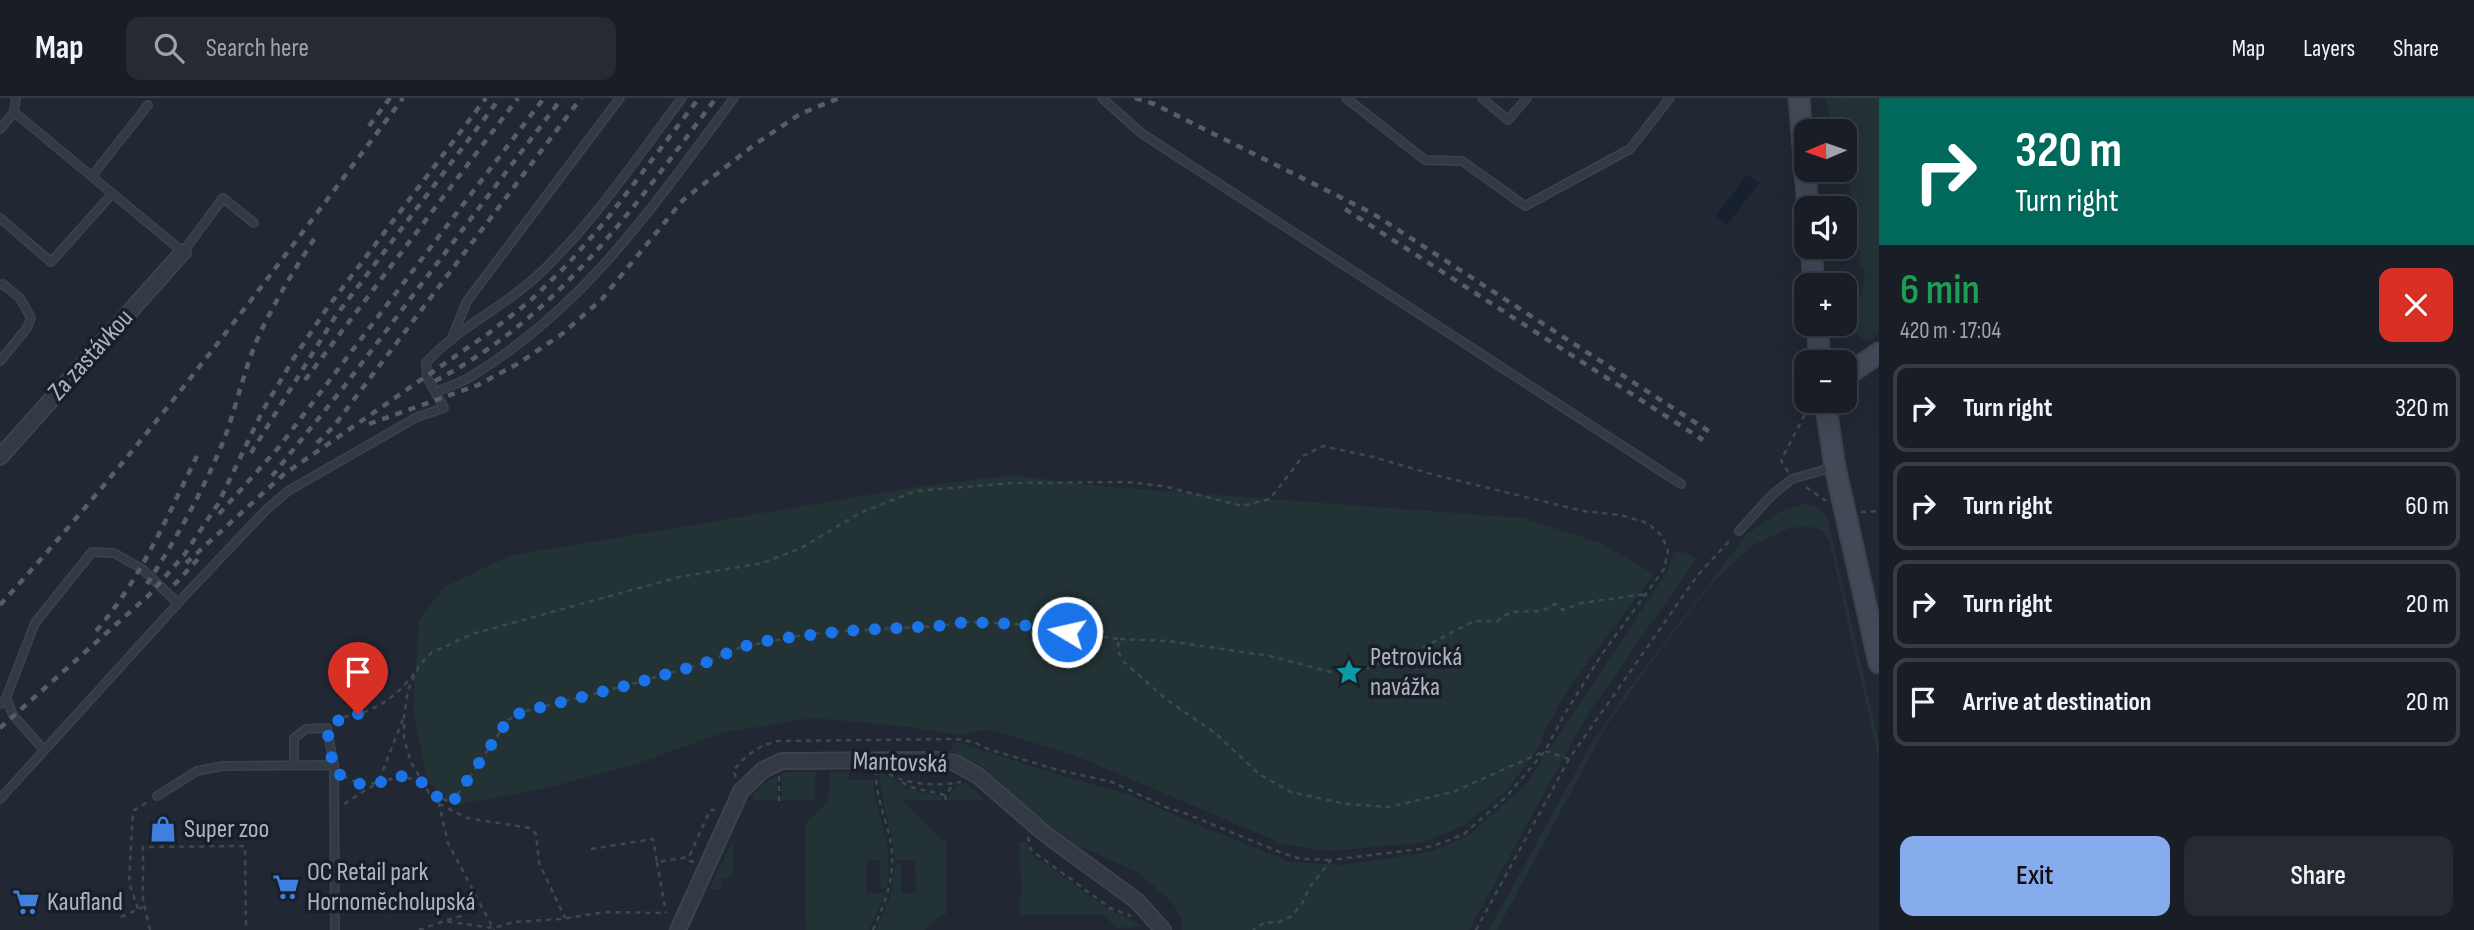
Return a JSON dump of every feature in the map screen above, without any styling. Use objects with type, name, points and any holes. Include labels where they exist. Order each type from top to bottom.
[{"type":"main road","points":[[1799,98],[1801,196]]},
{"type":"main road","points":[[1857,368],[1879,353]]},
{"type":"main road","points":[[1821,413],[1879,663]]},
{"type":"street","name":"Za zastávkou","points":[[0,457],[183,252]]},
{"type":"street","name":"Mantovská","points":[[678,930],[737,799],[754,776],[782,761],[877,765],[939,760],[968,769],[1044,833],[1137,901],[1163,930]]},
{"type":"lane","points":[[0,129],[14,112],[16,98]]},
{"type":"lane","points":[[450,340],[467,301],[620,98]]},
{"type":"lane","points":[[0,799],[266,510],[288,491],[417,417],[444,408],[427,377],[426,363],[439,348],[500,306],[536,276],[572,239],[682,98]]},
{"type":"lane","points":[[436,392],[474,376],[571,301],[627,240],[734,98]]},
{"type":"lane","points":[[1102,98],[1141,133],[1681,484]]},
{"type":"lane","points":[[1346,98],[1425,160],[1462,161],[1525,206],[1630,149],[1670,98]]},
{"type":"lane","points":[[1482,98],[1508,120],[1527,98]]},
{"type":"lane","points":[[92,177],[148,105]]},
{"type":"lane","points":[[14,112],[183,252],[223,198],[254,223]]},
{"type":"lane","points":[[0,218],[51,261],[112,194]]},
{"type":"lane","points":[[0,285],[3,284],[20,298],[31,318],[27,328],[0,361]]},
{"type":"lane","points":[[1739,531],[1772,495],[1792,479],[1835,467]]},
{"type":"lane","points":[[44,750],[3,701],[35,623],[92,552],[114,554],[142,569],[178,603]]},
{"type":"lane","points":[[294,765],[294,738],[306,729],[327,728],[334,768],[335,930]]},
{"type":"lane","points":[[157,796],[197,771],[223,766],[294,765],[334,768]]},
{"type":"path","points":[[1811,413],[1781,460],[1792,479],[1846,514]]},
{"type":"path","points":[[327,728],[348,714],[358,714],[382,705],[403,689],[431,653],[472,634],[679,577],[763,563],[802,548],[860,513],[916,491],[1011,483],[1046,485],[1125,482],[1163,486],[1242,506],[1270,499],[1303,456],[1323,446],[1583,511],[1620,515],[1648,523],[1662,536],[1668,551],[1664,569],[1602,654],[1545,751],[1506,797],[1464,834],[1419,849],[1331,860],[1301,859],[1168,808],[1112,782],[1058,770],[956,738],[801,739],[766,744],[746,756],[733,771],[737,780]]},
{"type":"path","points":[[1476,930],[1569,759],[1696,576],[1739,531]]},
{"type":"path","points":[[429,793],[452,803],[508,720],[522,712],[705,663],[741,647],[775,639],[967,622],[1016,624],[1118,639],[1168,641],[1270,656],[1331,672],[1365,669],[1422,648],[1474,621],[1498,621],[1505,614],[1515,611],[1545,610],[1555,604],[1563,610],[1581,603],[1646,594]]},
{"type":"path","points":[[1118,639],[1119,653],[1124,662],[1167,700],[1214,732],[1259,774],[1291,792],[1346,804],[1388,807],[1453,792],[1545,751],[1569,759]]},
{"type":"path","points":[[419,666],[408,690],[404,739],[420,780],[439,804],[467,818],[530,828],[536,834],[539,863],[565,918]]},
{"type":"path","points":[[334,811],[378,783],[404,716]]},
{"type":"path","points":[[873,930],[887,897],[892,867],[890,839],[877,798],[877,740]]},
{"type":"path","points":[[877,765],[910,787],[945,795]]},
{"type":"path","points":[[334,768],[360,784],[378,783],[400,776],[420,780]]},
{"type":"path","points":[[769,778],[781,772]]},
{"type":"path","points":[[901,782],[955,783],[967,780]]},
{"type":"path","points":[[779,782],[779,801]]},
{"type":"path","points":[[945,795],[955,783]]},
{"type":"path","points":[[945,795],[946,800]]},
{"type":"path","points":[[138,909],[128,882],[133,811],[157,796]]},
{"type":"path","points":[[439,804],[448,843],[494,929]]},
{"type":"path","points":[[689,857],[710,810],[723,810]]},
{"type":"path","points":[[1026,831],[1031,850],[1110,908],[1131,916]]},
{"type":"path","points":[[444,921],[494,929],[514,922],[605,912],[667,915],[653,839],[591,849]]},
{"type":"path","points":[[150,930],[144,907],[143,847],[245,846],[246,930]]},
{"type":"path","points":[[657,862],[689,857]]},
{"type":"path","points":[[689,857],[690,861],[698,863]]},
{"type":"path","points":[[1253,930],[1265,922],[1277,923],[1292,916],[1331,860]]},
{"type":"path","points":[[419,930],[461,916],[475,893]]},
{"type":"path","points":[[121,917],[144,907]]},
{"type":"shaded area","points":[[1826,98],[1879,98],[1879,331],[1867,341],[1857,335],[1857,303],[1858,296],[1862,296],[1865,270],[1860,268],[1857,196],[1851,196],[1846,182],[1857,182],[1857,119],[1830,119]]},
{"type":"shaded area","points":[[1010,475],[1100,486],[1522,518],[1601,543],[1654,574],[1571,684],[1544,732],[1541,744],[1508,789],[1464,825],[1422,843],[1328,851],[1283,844],[1074,755],[988,729],[960,735],[911,727],[813,718],[726,732],[630,766],[538,790],[453,805],[427,781],[413,709],[419,621],[444,587],[509,556],[916,487]]},
{"type":"shaded area","points":[[1805,504],[1824,512],[1828,520],[1879,743],[1879,760],[1829,540],[1822,530],[1807,526],[1790,528],[1753,545],[1713,582],[1656,656],[1606,727],[1497,930],[1489,930],[1588,749],[1630,687],[1748,533],[1783,510]]},
{"type":"shaded area","points":[[1674,551],[1686,553],[1696,559],[1586,717],[1469,930],[1182,930],[1182,921],[1173,903],[1137,872],[1075,844],[1018,801],[979,764],[951,752],[954,741],[1130,795],[1291,862],[1342,865],[1431,852],[1468,836],[1525,786],[1668,570]]},
{"type":"shaded area","points":[[816,772],[814,800],[782,800],[782,774]]},
{"type":"shaded area","points":[[830,772],[849,772],[849,780],[873,780],[887,845],[888,874],[887,888],[880,888],[880,860],[867,860],[866,893],[885,893],[869,930],[806,930],[805,824],[828,801]]},
{"type":"shaded area","points":[[880,772],[902,784],[903,788],[940,796],[944,800],[902,800],[941,840],[946,840],[946,915],[940,915],[925,930],[876,930],[890,898],[895,865],[901,865],[901,894],[916,893],[915,860],[895,860]]},
{"type":"shaded area","points":[[777,776],[777,800],[752,800],[765,783]]},
{"type":"shaded area","points":[[966,783],[986,800],[948,800],[954,789]]},
{"type":"shaded area","points":[[733,841],[733,877],[721,878],[721,889],[709,889]]},
{"type":"shaded area","points":[[1019,842],[1027,842],[1030,853],[1108,909],[1144,926],[1116,928],[1104,915],[1019,915]]},
{"type":"water","points":[[1747,174],[1759,183],[1727,225],[1716,216]]},
{"type":"railway","points":[[369,126],[390,98]]},
{"type":"railway","points":[[0,605],[157,420],[403,98]]},
{"type":"railway","points":[[0,728],[149,595],[184,555],[218,504],[263,410],[325,311],[486,98]]},
{"type":"railway","points":[[251,453],[335,317],[500,98]]},
{"type":"railway","points":[[305,380],[518,98]]},
{"type":"railway","points":[[219,514],[279,447],[544,98]]},
{"type":"railway","points":[[272,476],[343,388],[562,98]]},
{"type":"railway","points":[[317,443],[334,426],[581,98]]},
{"type":"railway","points":[[186,563],[283,475],[489,333],[530,301],[568,264],[607,219],[699,98]]},
{"type":"railway","points":[[435,381],[480,355],[520,325],[557,292],[624,218],[716,98]]},
{"type":"railway","points":[[369,424],[478,385],[519,363],[562,334],[602,299],[683,200],[754,145],[800,114],[839,98]]},
{"type":"railway","points":[[1135,98],[1154,104],[1372,213],[1710,432]]},
{"type":"railway","points":[[1345,209],[1703,440]]},
{"type":"railway","points":[[147,584],[207,479],[228,429],[252,353],[264,326],[318,233]]},
{"type":"railway","points":[[96,631],[140,569],[197,456]]},
{"type":"railway","points":[[174,585],[198,559]]},
{"type":"place","name":"Petrovická navážka","points":[[1349,672]]},
{"type":"place","name":"Super zoo","points":[[163,829]]},
{"type":"place","name":"OC Retail park Hornoměcholupská","points":[[286,887]]},
{"type":"place","name":"Kaufland","points":[[26,902]]},
{"type":"route","points":[[358,714],[348,714],[327,728],[334,772],[360,784],[378,783],[400,776],[420,780],[429,793],[452,803],[508,720],[522,712],[705,663],[741,647],[775,639],[844,631],[967,622],[1016,624],[1067,632]]}]
